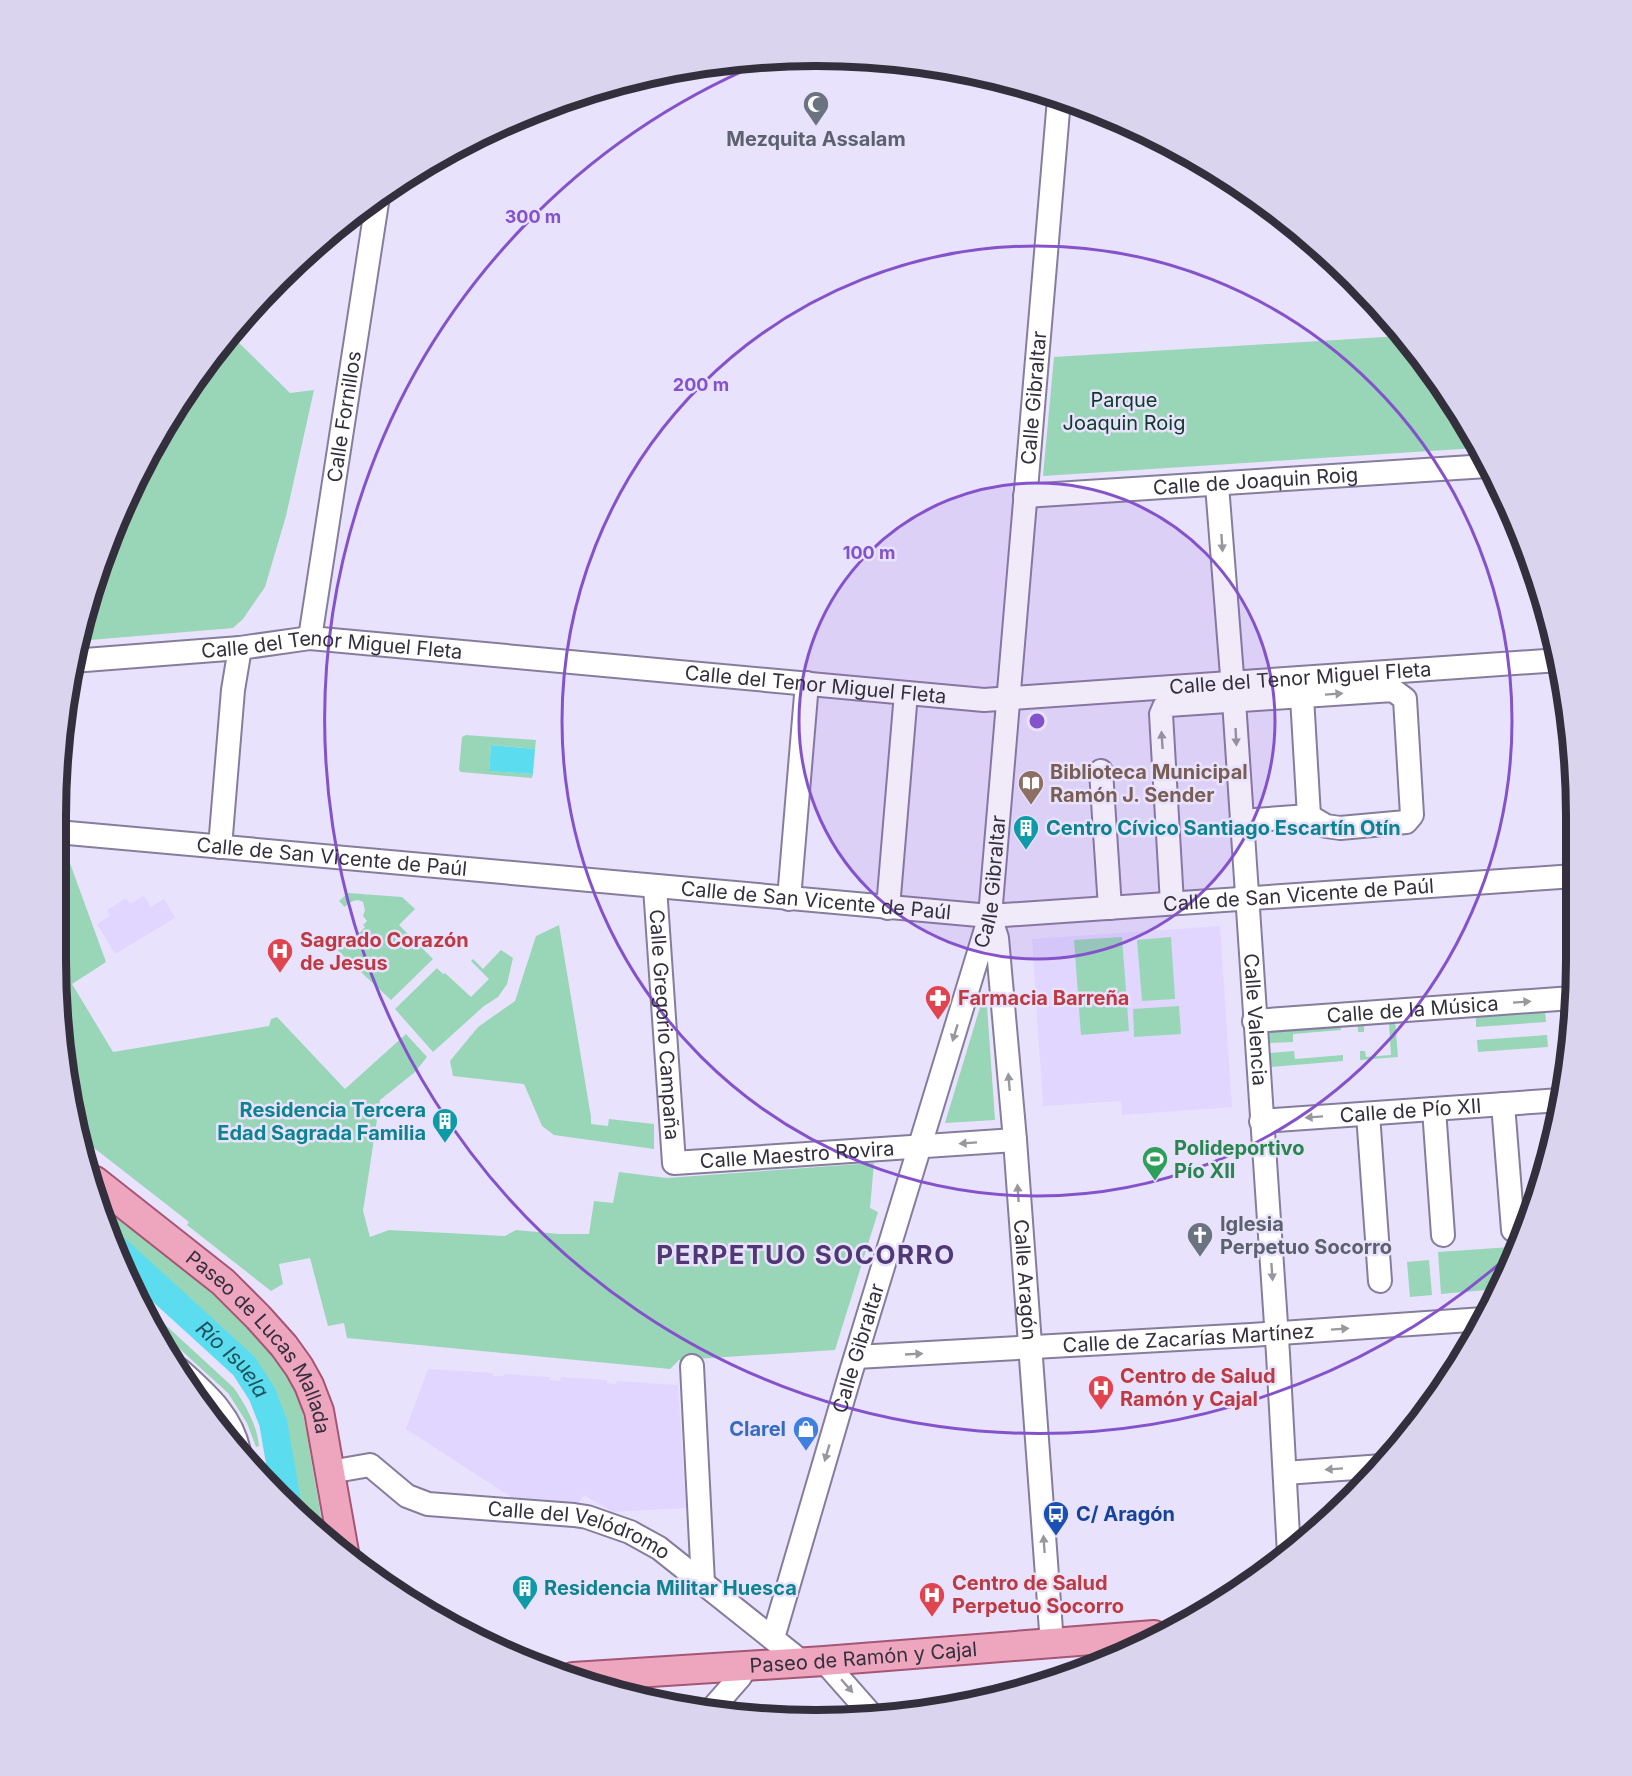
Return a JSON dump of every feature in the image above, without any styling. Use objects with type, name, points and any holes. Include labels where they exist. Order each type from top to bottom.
[{"type":"main road","name":"Paseo de Lucas Mallada","points":[[102,1186],[223,1282],[284,1346],[309,1385],[315,1400],[342,1541]]},
{"type":"main road","name":"Paseo de Ramón y Cajal","points":[[594,1676],[1141,1636]]},
{"type":"street","name":"Calle Gibraltar","points":[[773,1638],[990,916],[1058,107]]},
{"type":"street","name":"Calle Fornillos","points":[[310,638],[376,209]]},
{"type":"street","name":"Calle de Joaquin Roig","points":[[1025,496],[1480,467]]},
{"type":"street","name":"Calle Valencia","points":[[1217,485],[1233,692],[1288,1542]]},
{"type":"street","name":"Calle del Tenor Miguel Fleta","points":[[82,661],[240,648],[310,638],[984,700],[1233,692],[1550,661]]},
{"type":"street","points":[[220,847],[233,690],[240,648]]},
{"type":"street","points":[[789,899],[807,683]]},
{"type":"street","points":[[1172,903],[1162,710],[1168,705],[1233,692],[1302,697],[1393,690],[1405,699],[1413,815],[1406,822],[1340,828],[1326,826],[1309,816],[1241,821]]},
{"type":"street","points":[[888,908],[906,693]]},
{"type":"street","points":[[1302,697],[1309,816]]},
{"type":"street","points":[[1101,771],[1110,908]]},
{"type":"street","name":"Calle de San Vicente de Paúl","points":[[66,833],[990,916],[1566,877]]},
{"type":"street","name":"Calle Gregorio Campaña","points":[[655,887],[674,1163]]},
{"type":"street","name":"Calle Aragón","points":[[990,916],[997,938],[1052,1644]]},
{"type":"street","points":[[967,992],[973,983],[983,980],[995,982],[1001,990]]},
{"type":"street","name":"Calle de la Música","points":[[1254,1021],[1564,999]]},
{"type":"street","name":"Calle de Pío XII","points":[[1261,1121],[1553,1101]]},
{"type":"street","points":[[1503,1104],[1513,1230]]},
{"type":"street","points":[[1434,1109],[1443,1235]]},
{"type":"street","points":[[1368,1113],[1380,1281]]},
{"type":"street","points":[[921,1147],[1014,1140]]},
{"type":"street","name":"Calle Maestro Rovira","points":[[674,1163],[921,1147]]},
{"type":"street","name":"Calle de Zacarías Martínez","points":[[856,1357],[1474,1320]]},
{"type":"street","points":[[692,1366],[703,1583]]},
{"type":"street","points":[[201,1389],[216,1403],[232,1431]]},
{"type":"street","name":"Calle del Velódromo","points":[[330,1472],[370,1465],[407,1496],[428,1504],[587,1517],[630,1532],[659,1548],[773,1638],[813,1661],[865,1708]]},
{"type":"street","points":[[1285,1473],[1368,1467]]},
{"type":"street","points":[[716,1704],[740,1677],[747,1665]]},
{"type":"shaded area","points":[[144,896],[151,907],[164,899],[175,918],[115,954],[97,924],[110,916],[107,910],[126,898],[130,904]]},
{"type":"shaded area","points":[[1220,926],[1232,1107],[1122,1115],[1121,1101],[1043,1106],[1032,939]]},
{"type":"shaded area","points":[[428,1369],[493,1373],[493,1376],[504,1374],[550,1377],[550,1380],[560,1381],[561,1377],[607,1380],[607,1383],[616,1384],[617,1381],[678,1385],[686,1508],[613,1512],[584,1495],[574,1509],[525,1506],[406,1429]]},
{"type":"green space","name":"Parque Joaquin Roig","points":[[1393,337],[1440,399],[1470,448],[1043,476],[1054,357]]},
{"type":"green space","points":[[236,340],[290,393],[314,390],[286,516],[265,587],[243,619],[233,628],[87,640],[106,575],[143,484],[192,399]]},
{"type":"green space","points":[[466,735],[536,740],[535,749],[491,745],[489,771],[533,774],[532,778],[461,772],[459,770],[462,737]]},
{"type":"green space","points":[[66,855],[106,962],[72,984],[113,1052],[269,1026],[271,1019],[277,1017],[345,1089],[406,1034],[427,1057],[415,1072],[380,1100],[363,1211],[370,1237],[389,1230],[505,1236],[516,1230],[589,1234],[594,1201],[613,1203],[619,1172],[667,1178],[874,1163],[870,1208],[878,1212],[835,1350],[679,1360],[670,1369],[347,1338],[344,1323],[328,1326],[310,1258],[279,1264],[283,1284],[271,1291],[187,1225],[189,1222],[90,1145],[72,1058],[68,1009]]},
{"type":"green space","points":[[348,893],[402,897],[415,909],[399,925],[433,959],[391,1000],[333,946],[345,935],[352,941],[365,927],[363,925],[367,921],[363,916],[365,910],[363,902],[353,901],[345,907],[339,901]]},
{"type":"green space","points":[[559,925],[591,1124],[608,1126],[609,1119],[654,1124],[654,1149],[554,1135],[542,1126],[524,1084],[453,1076],[450,1061],[478,1027],[515,1001],[536,936]]},
{"type":"green space","points":[[1122,937],[1129,1031],[1081,1035],[1074,940]]},
{"type":"green space","points":[[1171,937],[1175,999],[1142,1001],[1137,940]]},
{"type":"green space","points":[[501,950],[513,958],[507,984],[498,997],[484,1006],[433,1052],[395,1009],[437,968],[471,997],[489,979],[471,961],[473,959],[483,969]]},
{"type":"green space","points":[[984,1003],[987,1006],[995,1120],[945,1123],[981,1004]]},
{"type":"green space","points":[[1179,1006],[1181,1034],[1134,1037],[1133,1009]]},
{"type":"green space","points":[[1545,1010],[1546,1022],[1476,1027],[1476,1015]]},
{"type":"green space","points":[[1395,1020],[1398,1057],[1360,1060],[1360,1051],[1365,1051],[1366,1057],[1391,1055],[1389,1023],[1364,1025],[1364,1032],[1358,1032],[1358,1023]]},
{"type":"green space","points":[[1340,1024],[1341,1030],[1293,1034],[1293,1042],[1270,1043],[1269,1030]]},
{"type":"green space","points":[[1547,1035],[1548,1047],[1478,1052],[1477,1040]]},
{"type":"green space","points":[[1294,1051],[1295,1059],[1343,1055],[1343,1061],[1271,1067],[1270,1053]]},
{"type":"green space","points":[[109,1210],[183,1267],[238,1315],[262,1341],[282,1368],[297,1395],[303,1416],[323,1525],[298,1501],[284,1419],[272,1389],[252,1359],[120,1238]]},
{"type":"green space","points":[[1509,1247],[1490,1290],[1441,1294],[1438,1252]]},
{"type":"green space","points":[[1429,1260],[1432,1295],[1410,1297],[1407,1262]]},
{"type":"green space","points":[[156,1316],[234,1388],[250,1416],[259,1446],[256,1447],[247,1423],[228,1393],[168,1338]]},
{"type":"water","points":[[491,745],[535,749],[533,774],[489,771]]},
{"type":"waterway","name":"Río Isuela","points":[[129,1261],[244,1366],[262,1394],[273,1422],[285,1489]]},
{"type":"place","name":"Mezquita Assalam","points":[[816,127]]},
{"type":"place","name":"Biblioteca Municipal Ramón J. Sender","points":[[1031,806]]},
{"type":"place","name":"Centro Cívico Santiago Escartín Otín","points":[[1026,851]]},
{"type":"place","name":"Sagrado Corazón de Jesus","points":[[280,974]]},
{"type":"place","name":"Farmacia Barreña","points":[[938,1021]]},
{"type":"place","name":"Residencia Tercera Edad Sagrada Familia","points":[[445,1144]]},
{"type":"place","name":"Polideportivo Pío XII","points":[[1155,1182]]},
{"type":"place","name":"Iglesia Perpetuo Socorro","points":[[1200,1258]]},
{"type":"place","name":"Centro de Salud Ramón y Cajal","points":[[1101,1411]]},
{"type":"place","name":"Clarel","points":[[806,1452]]},
{"type":"place","name":"C/ Aragón","points":[[1056,1537]]},
{"type":"place","name":"Residencia Militar Huesca","points":[[525,1611]]},
{"type":"place","name":"Centro de Salud Perpetuo Socorro","points":[[932,1618]]},
{"type":"district","name":"PERPETUO SOCORRO","points":[[806,1255]]}]
